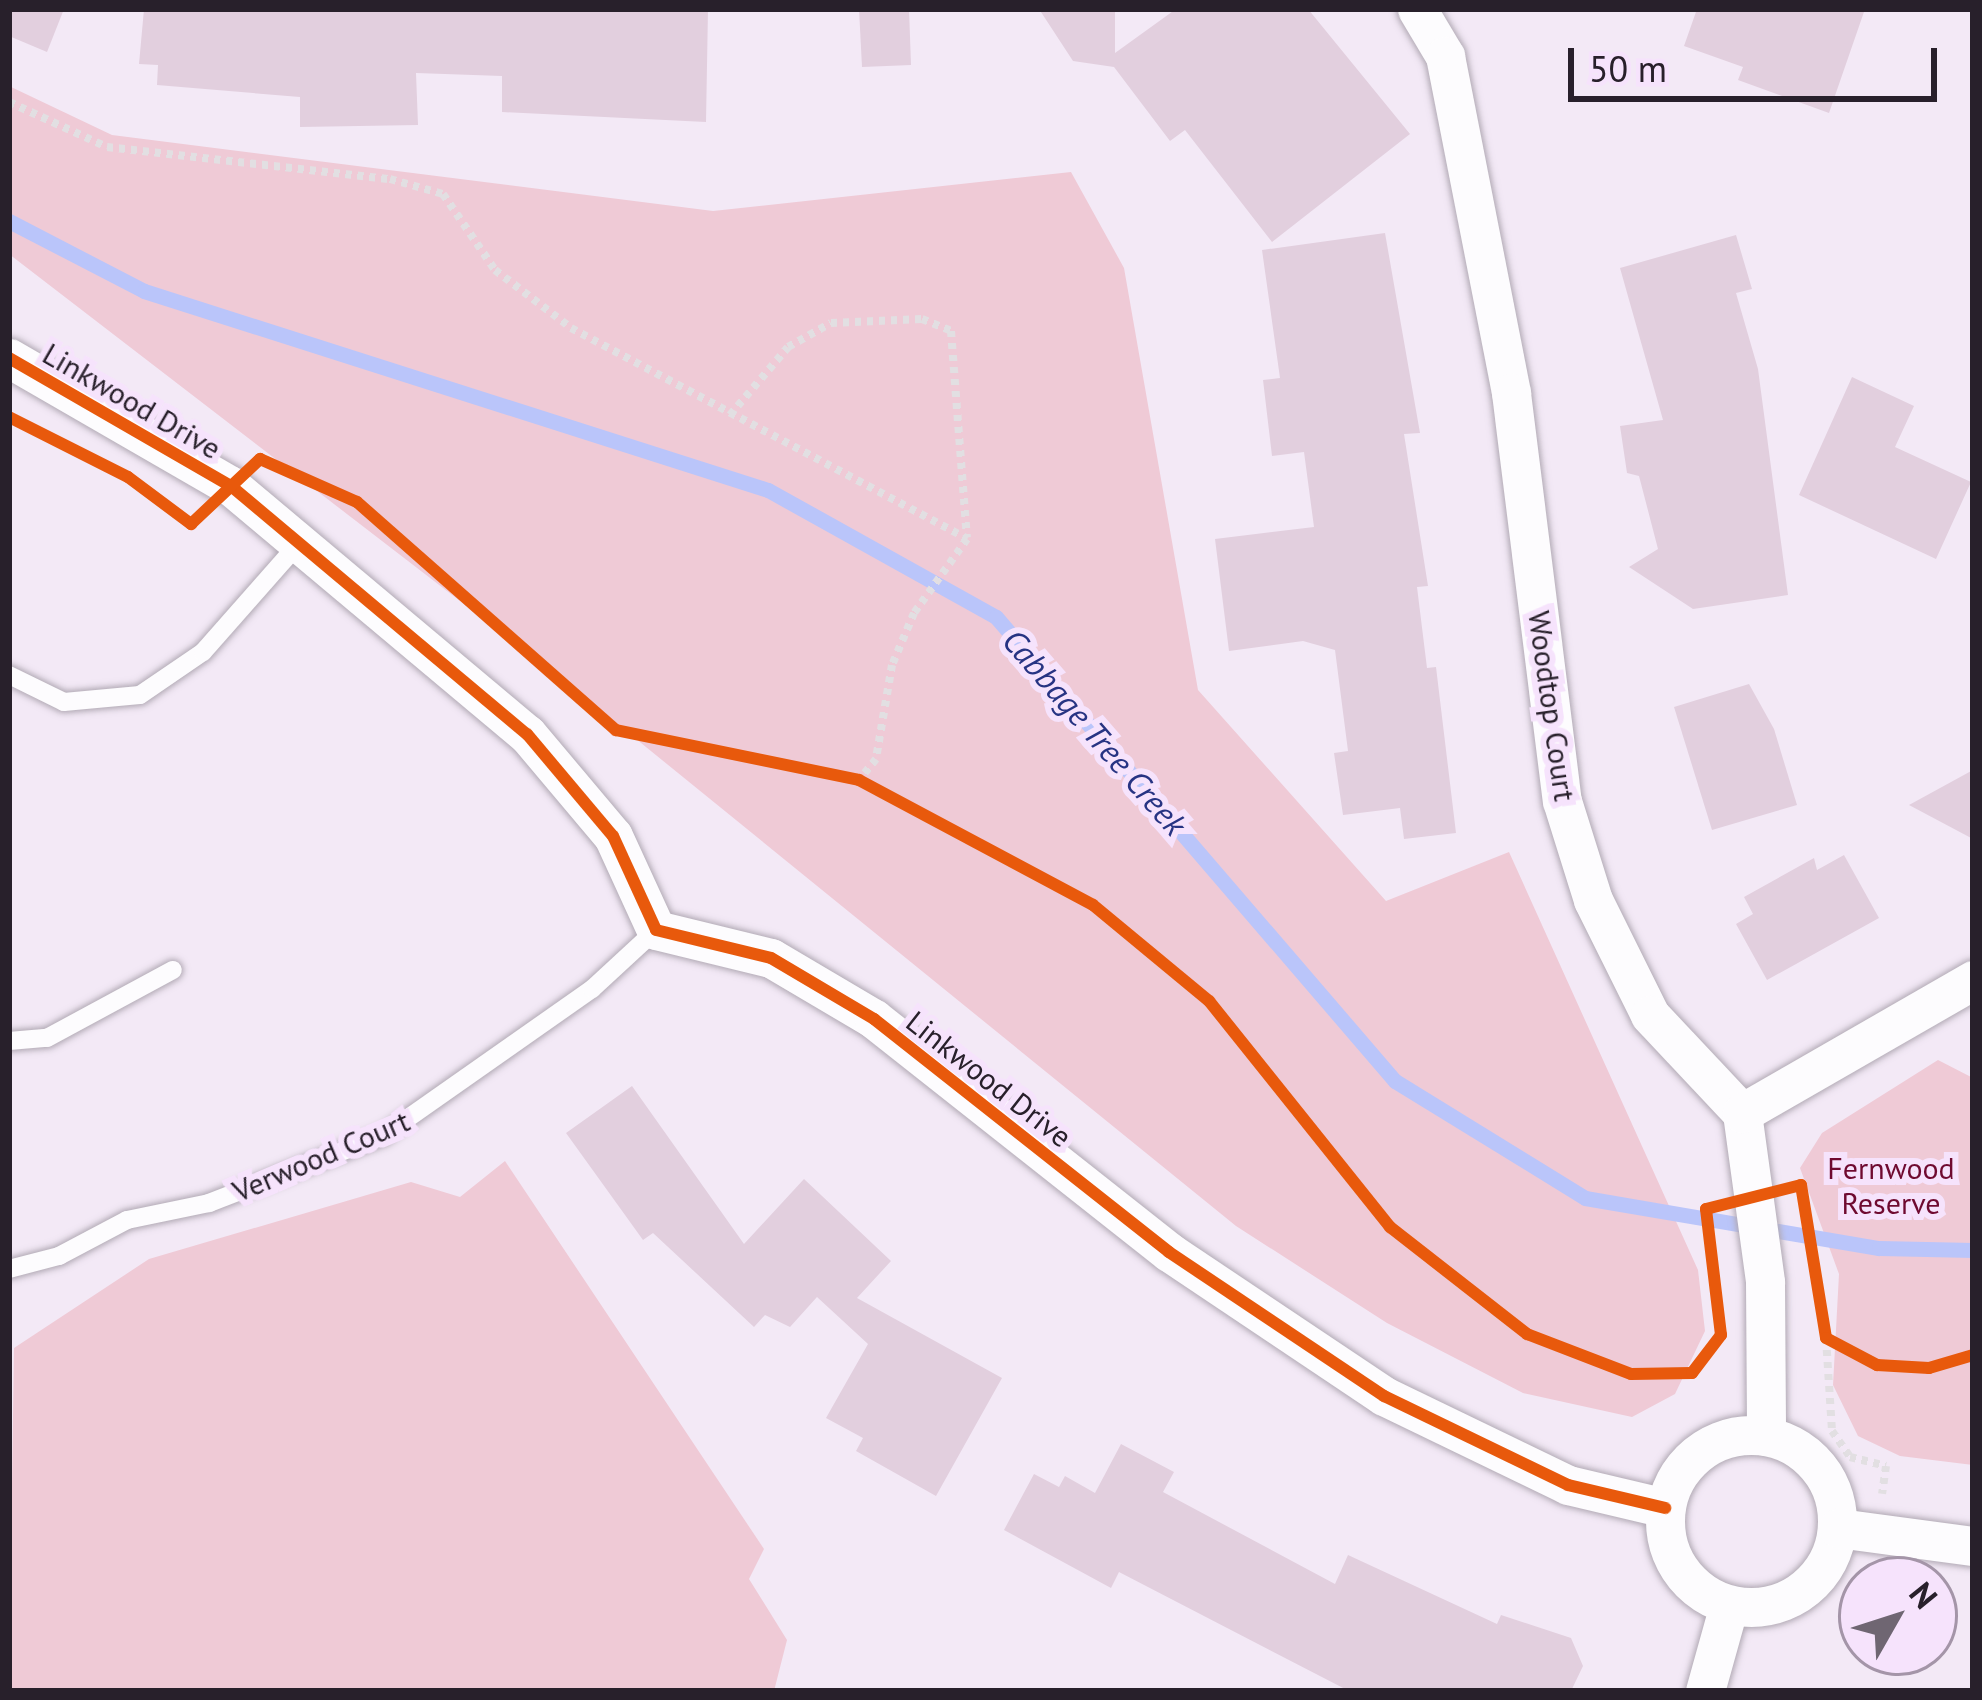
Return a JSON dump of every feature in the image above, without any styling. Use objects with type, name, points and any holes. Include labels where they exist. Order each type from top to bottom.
[{"type":"street","name":"Woodtop Court","points":[[1417,9],[1445,56],[1511,393],[1562,801],[1593,900],[1650,1016],[1742,1113]]},
{"type":"street","name":"Linkwood Drive","points":[[9,358],[231,486],[527,734],[614,836],[656,929],[771,958],[874,1018],[1169,1252],[1384,1396],[1568,1485],[1665,1508]]},
{"type":"street","points":[[1766,1436],[1765,1282],[1742,1113],[1973,980]]},
{"type":"street","points":[[1766,1436],[1790,1444],[1827,1479],[1838,1528],[1832,1553],[1802,1593],[1754,1609],[1729,1605],[1687,1579],[1673,1558],[1665,1508],[1689,1460],[1712,1444],[1766,1436]]},
{"type":"street","points":[[1838,1528],[1973,1546]]},
{"type":"street","points":[[1705,1691],[1729,1605]]},
{"type":"lane","points":[[9,675],[64,702],[140,695],[203,652],[301,541]]},
{"type":"lane","name":"Verwood Court","points":[[9,1269],[59,1256],[128,1220],[208,1203],[384,1135],[592,989],[656,929]]},
{"type":"lane","points":[[9,1041],[47,1038],[172,970]]},
{"type":"path","points":[[9,102],[106,147],[390,179],[443,194],[495,270],[571,328],[967,539]]},
{"type":"path","points":[[730,415],[764,369],[831,323],[922,319],[951,332],[967,539],[914,613],[892,665],[876,759],[860,780]]},
{"type":"path","points":[[837,776],[879,790]]},
{"type":"path","points":[[1819,1321],[1826,1338],[1832,1431],[1850,1457],[1886,1466],[1877,1536]]},
{"type":"path","points":[[1826,1338],[1843,1347]]},
{"type":"green space","points":[[9,86],[112,135],[713,211],[1071,172],[1124,268],[1198,690],[1386,901],[1509,852],[1698,1270],[1705,1331],[1675,1394],[1632,1417],[1523,1393],[1387,1323],[1236,1226],[577,691],[9,254]]},
{"type":"green space","name":"Fernwood Reserve","points":[[1938,1060],[1973,1078],[1973,1465],[1900,1456],[1858,1436],[1833,1385],[1839,1274],[1800,1168],[1822,1133]]},
{"type":"green space","points":[[505,1161],[764,1549],[749,1579],[787,1640],[774,1691],[9,1691],[14,1348],[149,1259],[411,1182],[460,1197]]},
{"type":"building","points":[[9,9],[64,9],[47,52],[9,36]]},
{"type":"building","points":[[144,9],[708,9],[706,122],[502,112],[502,76],[416,73],[418,125],[300,127],[300,97],[157,85],[158,65],[139,64]]},
{"type":"building","points":[[859,9],[909,9],[911,65],[862,67]]},
{"type":"building","points":[[1039,9],[1115,9],[1115,53],[1176,9],[1308,9],[1410,134],[1272,242],[1185,130],[1170,141],[1114,67],[1073,61]]},
{"type":"building","points":[[1697,9],[1865,9],[1829,113],[1738,80],[1743,67],[1684,46]]},
{"type":"building","points":[[1385,233],[1420,433],[1404,434],[1428,586],[1417,587],[1427,668],[1436,667],[1456,833],[1404,839],[1400,808],[1343,815],[1334,753],[1348,751],[1335,650],[1303,641],[1229,651],[1215,539],[1314,527],[1304,452],[1272,456],[1263,380],[1280,378],[1262,250]]},
{"type":"building","points":[[1736,235],[1752,289],[1736,293],[1758,369],[1788,595],[1693,609],[1629,567],[1658,549],[1639,476],[1627,473],[1620,426],[1663,420],[1620,268]]},
{"type":"building","points":[[1852,377],[1914,406],[1895,447],[1971,482],[1936,559],[1799,495]]},
{"type":"building","points":[[1749,684],[1774,729],[1797,805],[1712,830],[1674,707]]},
{"type":"building","points":[[1973,770],[1973,839],[1909,805]]},
{"type":"building","points":[[1844,855],[1879,918],[1767,980],[1736,924],[1753,914],[1744,897],[1814,858],[1817,870]]},
{"type":"building","points":[[632,1086],[744,1244],[804,1179],[891,1261],[857,1298],[1002,1378],[936,1496],[856,1451],[863,1438],[826,1418],[868,1344],[817,1297],[790,1327],[765,1315],[754,1327],[653,1233],[643,1240],[566,1133]]},
{"type":"building","points":[[1121,1444],[1174,1472],[1163,1492],[1335,1584],[1348,1555],[1497,1624],[1501,1615],[1571,1638],[1583,1666],[1571,1691],[1349,1691],[1119,1572],[1111,1588],[1004,1530],[1034,1474],[1059,1487],[1065,1476],[1095,1493]]},
{"type":"waterway","name":"Cabbage Tree Creek","points":[[9,221],[144,291],[768,490],[996,617],[1395,1081],[1585,1198],[1879,1248],[1973,1250]]},
{"type":"cycle path","points":[[9,358],[231,486],[527,734],[613,836],[656,930],[771,958],[874,1019],[1169,1252],[1384,1396],[1568,1485],[1665,1508]]},
{"type":"cycle path","points":[[9,417],[128,477],[191,524],[260,459],[357,502],[616,730],[859,780],[1093,905],[1209,1001],[1390,1227],[1527,1334],[1631,1374],[1692,1373],[1721,1335],[1706,1209],[1801,1185],[1826,1338],[1877,1365],[1929,1368],[1973,1355]]}]
